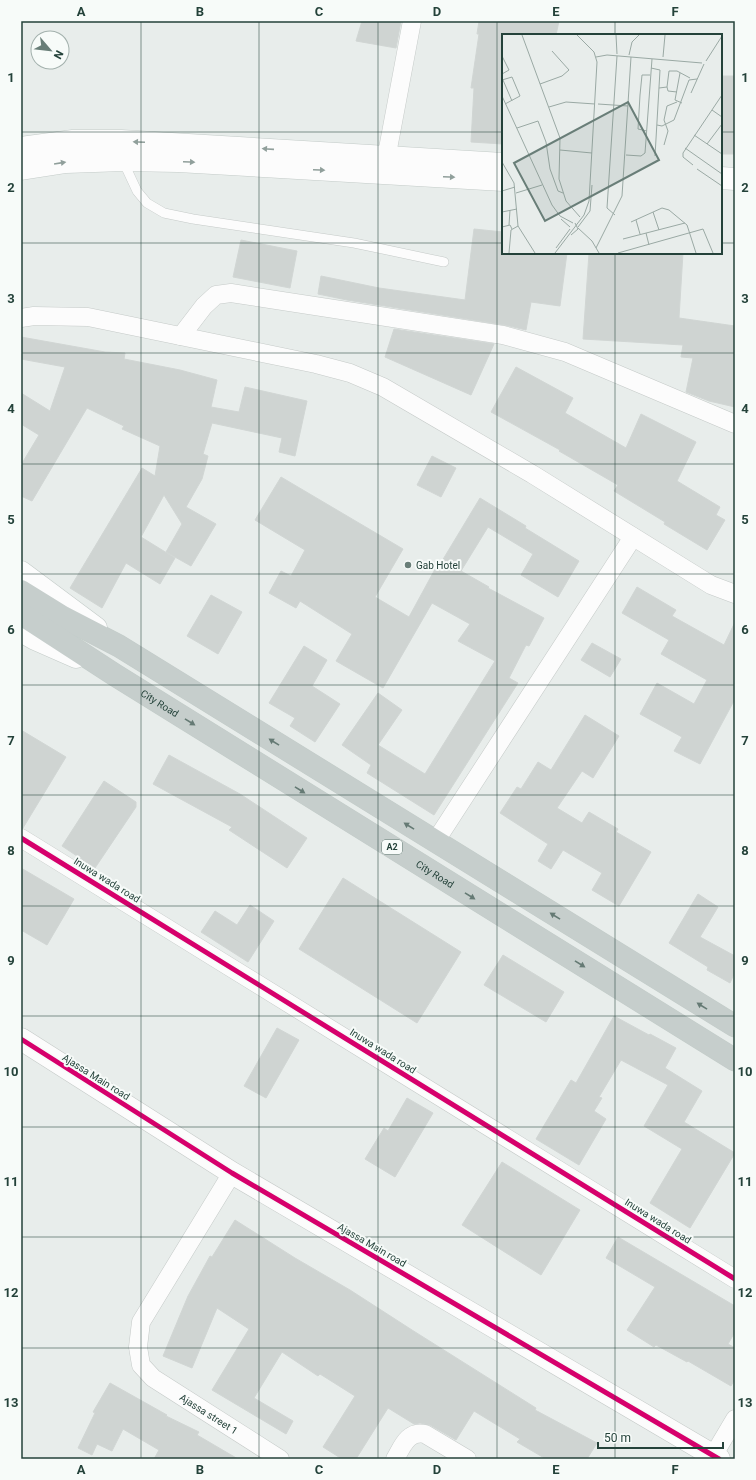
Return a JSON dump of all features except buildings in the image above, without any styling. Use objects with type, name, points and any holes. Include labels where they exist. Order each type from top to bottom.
[{"type":"highway","name":"A2","points":[[21,591],[57,625]]},
{"type":"highway","name":"A2","points":[[21,614],[118,646],[735,1026]]},
{"type":"highway","name":"City Road","points":[[57,625],[115,675],[735,1060]]},
{"type":"main road","points":[[21,148],[73,141],[121,141],[385,165],[502,180]]},
{"type":"main road","points":[[21,169],[66,162],[123,160],[385,165],[502,164]]},
{"type":"main road","points":[[722,178],[735,179]]},
{"type":"main road","points":[[722,193],[735,194]]},
{"type":"main road","name":"A2","points":[[21,572],[87,620],[118,646]]},
{"type":"main road","name":"City Road","points":[[21,631],[35,639],[115,675]]},
{"type":"main road","name":"Ajassa Main road","points":[[21,1039],[232,1173],[716,1457]]},
{"type":"street","points":[[385,165],[412,21]]},
{"type":"street","points":[[181,336],[204,306],[216,295],[231,292],[472,330],[503,335],[565,352],[735,424]]},
{"type":"street","points":[[21,318],[34,316],[88,317],[316,364],[350,373],[383,387],[532,474],[711,585],[735,594]]},
{"type":"street","points":[[435,842],[633,537]]},
{"type":"street","name":"Inuwa wada road","points":[[21,838],[735,1279]]},
{"type":"street","name":"Ajassa street 1","points":[[232,1173],[142,1322],[138,1347],[141,1365],[153,1378],[280,1459]]},
{"type":"street","points":[[716,1457],[735,1419]]},
{"type":"street","points":[[395,1459],[406,1440],[413,1434],[419,1432],[467,1459]]},
{"type":"lane","points":[[123,160],[137,191],[146,202],[164,213],[193,219],[354,243],[444,262]]},
{"type":"cycle path","points":[[21,838],[735,1279]]},
{"type":"cycle path","points":[[21,1039],[232,1173],[719,1459]]},
{"type":"place","name":"Gab Hotel","points":[[408,565]]}]
